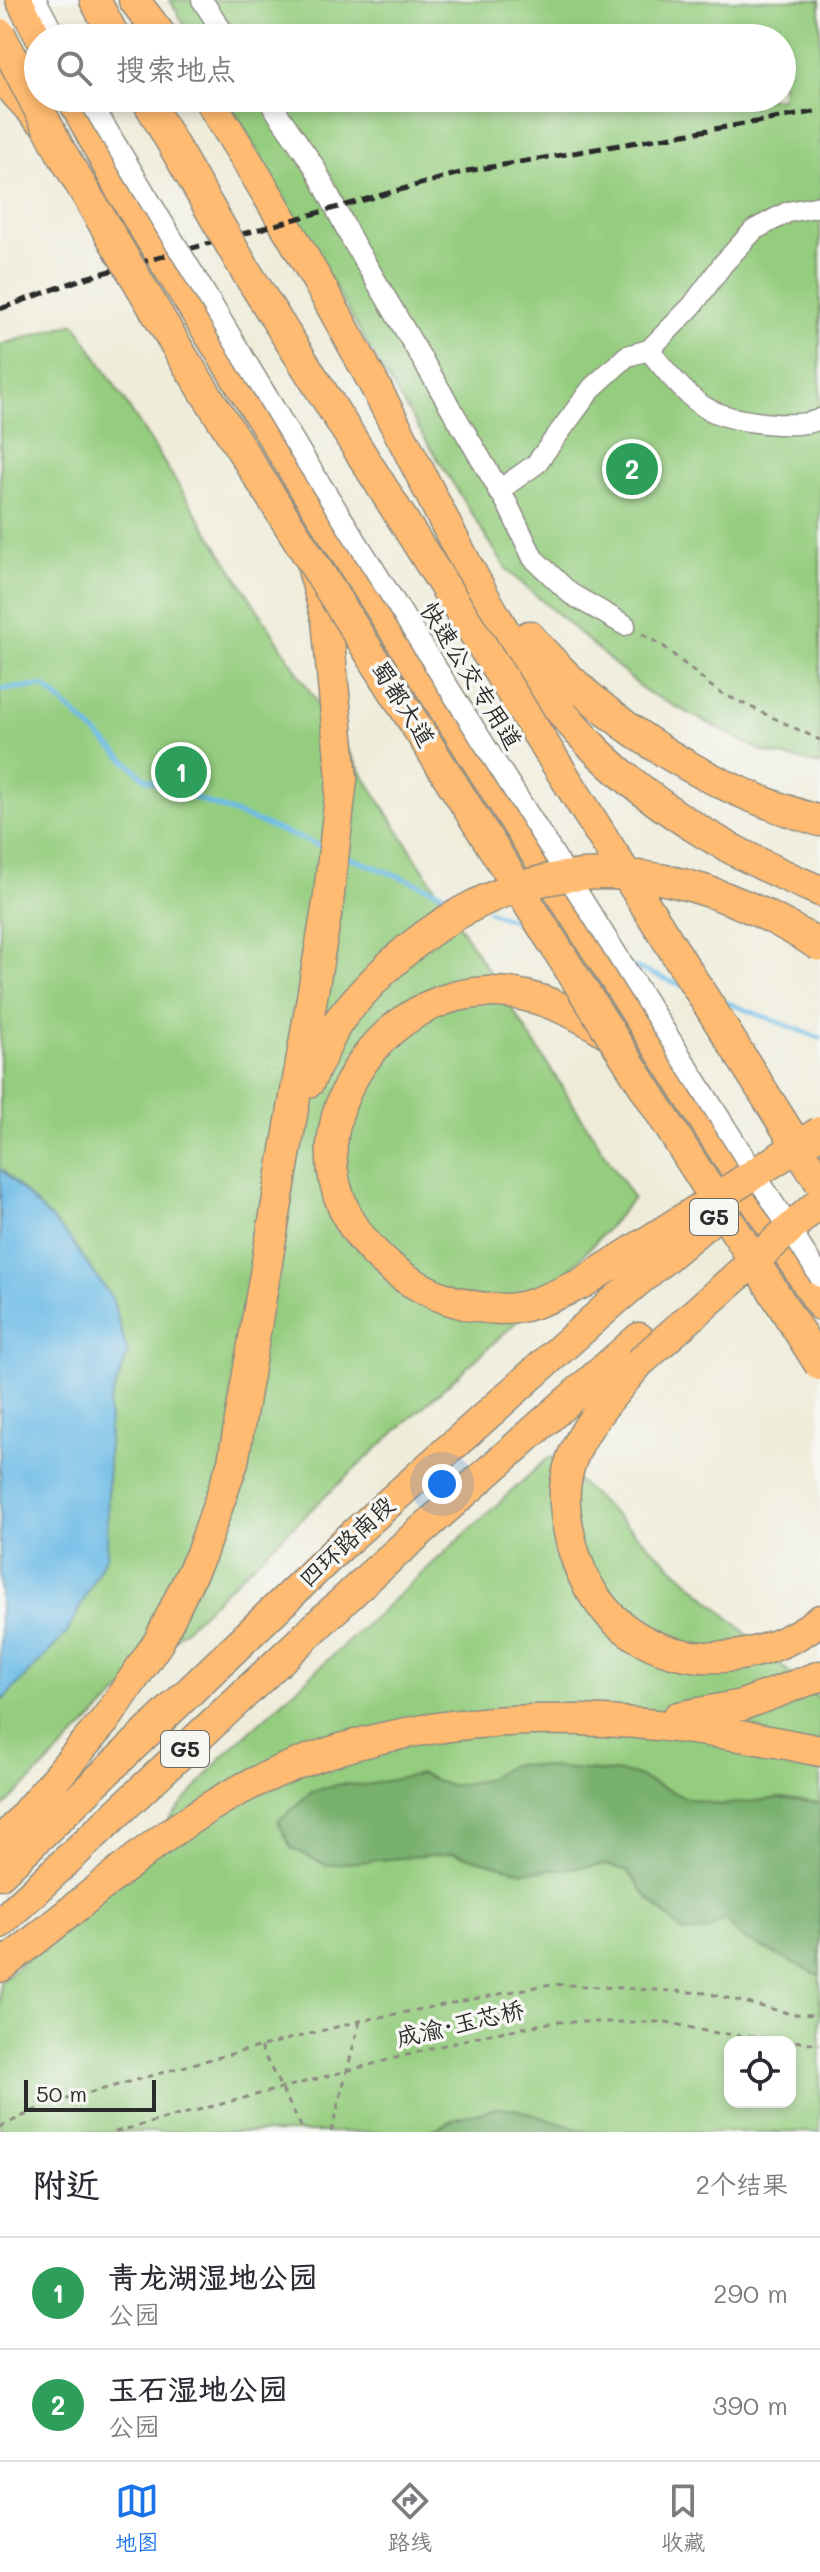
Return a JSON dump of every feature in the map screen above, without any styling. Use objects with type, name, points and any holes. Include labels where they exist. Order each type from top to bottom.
[{"type":"highway","points":[[95,0],[108,24]]},
{"type":"highway","points":[[134,0],[152,24]]},
{"type":"highway","name":"蜀都大道","points":[[0,34],[24,80]]},
{"type":"highway","points":[[0,76],[24,104]]},
{"type":"highway","points":[[31,112],[85,176],[820,1351]]},
{"type":"highway","name":"蜀都大道","points":[[40,112],[184,359],[820,1365]]},
{"type":"highway","points":[[154,112],[244,268],[820,1184]]},
{"type":"highway","points":[[216,112],[301,253],[509,635],[555,704],[601,755],[672,814],[748,860],[820,891]]},
{"type":"highway","points":[[0,1844],[106,1719],[159,1641],[201,1554],[233,1462],[328,903],[342,779],[327,620],[296,510]]},
{"type":"highway","points":[[460,548],[557,668],[631,733],[706,777],[788,812],[820,821]]},
{"type":"highway","points":[[294,1112],[337,1023],[373,978],[410,944],[446,920],[495,895],[571,874],[633,874],[745,903],[820,946]]},
{"type":"highway","points":[[631,1049],[575,1011],[530,998],[487,991],[451,997],[411,1015],[376,1044],[354,1071],[338,1111],[332,1147],[337,1184],[350,1218],[374,1252],[399,1276],[435,1297],[503,1309],[535,1303],[581,1284],[820,1133]]},
{"type":"highway","name":"四环路南段","points":[[0,1874],[344,1543],[612,1303],[820,1133]]},
{"type":"highway","name":"四环路南段","points":[[0,1923],[370,1576],[639,1351],[766,1227],[820,1184]]},
{"type":"highway","points":[[820,1203],[639,1351],[578,1445],[566,1481],[568,1532],[581,1574],[608,1611],[640,1638],[678,1655],[722,1659],[759,1653],[793,1641],[820,1620]]},
{"type":"highway","points":[[3,1965],[222,1799],[309,1758],[389,1735],[469,1721],[628,1721],[693,1716],[742,1705],[820,1676]]},
{"type":"highway","points":[[628,1721],[750,1736],[820,1751]]},
{"type":"main road","points":[[19,0],[32,24]]},
{"type":"main road","points":[[80,0],[93,24]]},
{"type":"main road","points":[[77,112],[120,193],[302,488],[820,1307]]},
{"type":"main road","points":[[140,112],[325,423],[820,1203]]},
{"type":"street","points":[[36,0],[49,24]]},
{"type":"street","points":[[202,0],[218,24]]},
{"type":"street","name":"快速公交专用道","points":[[96,112],[292,440],[820,1277]]},
{"type":"street","points":[[277,112],[314,166],[353,242],[498,491],[533,558],[571,594],[625,625]]},
{"type":"street","points":[[498,491],[536,464],[592,388],[627,356],[649,350],[692,306],[723,264],[754,230],[788,212],[820,206]]},
{"type":"street","points":[[649,350],[665,371],[710,410],[772,424],[811,424],[820,419]]},
{"type":"path","points":[[625,625],[663,646],[717,691],[820,740]]},
{"type":"path","points":[[0,2127],[46,2105],[260,2046],[360,2021],[551,1984],[707,1993],[792,2014],[820,2015]]},
{"type":"path","points":[[331,2132],[360,2021]]},
{"type":"path","name":"成渝·玉芯桥","points":[[115,2132],[433,2047],[554,2022],[667,2022],[709,2032],[820,2044]]},
{"type":"path","points":[[260,2046],[304,2132]]},
{"type":"green space","points":[[170,0],[820,0],[820,765],[764,752],[645,691],[507,570],[381,368],[235,112],[796,112],[796,24],[184,24]]},
{"type":"green space","points":[[75,323],[633,1198],[536,1303],[268,1550],[0,1811],[0,345]]},
{"type":"green space","points":[[550,1456],[820,1700],[820,2132],[0,2132],[0,1982],[140,1854],[223,1756]]},
{"type":"green space","points":[[513,1764],[633,1774],[683,1797],[720,1805],[781,1798],[820,1803],[820,1976],[741,1937],[725,1919],[707,1931],[684,1933],[646,1896],[628,1871],[607,1865],[523,1872],[454,1853],[326,1865],[291,1848],[278,1821],[312,1791],[340,1784],[366,1785],[421,1774],[450,1786],[485,1780]]},
{"type":"green space","points":[[496,2108],[516,2109],[587,2132],[428,2132],[457,2118]]},
{"type":"water","points":[[0,1168],[67,1235],[112,1298],[128,1354],[109,1404],[107,1554],[67,1633],[0,1703]]},
{"type":"waterway","points":[[0,689],[44,686],[146,779],[323,847]]},
{"type":"waterway","points":[[343,855],[461,900]]},
{"type":"waterway","points":[[489,911],[528,926]]},
{"type":"waterway","points":[[634,967],[681,985]]},
{"type":"waterway","points":[[720,1000],[820,1038]]},
{"type":"railway","points":[[0,309],[82,279],[467,171],[820,111]]},
{"type":"place","name":"玉石湿地公园","points":[[632,469]]},
{"type":"place","name":"青龙湖湿地公园","points":[[181,772]]}]
